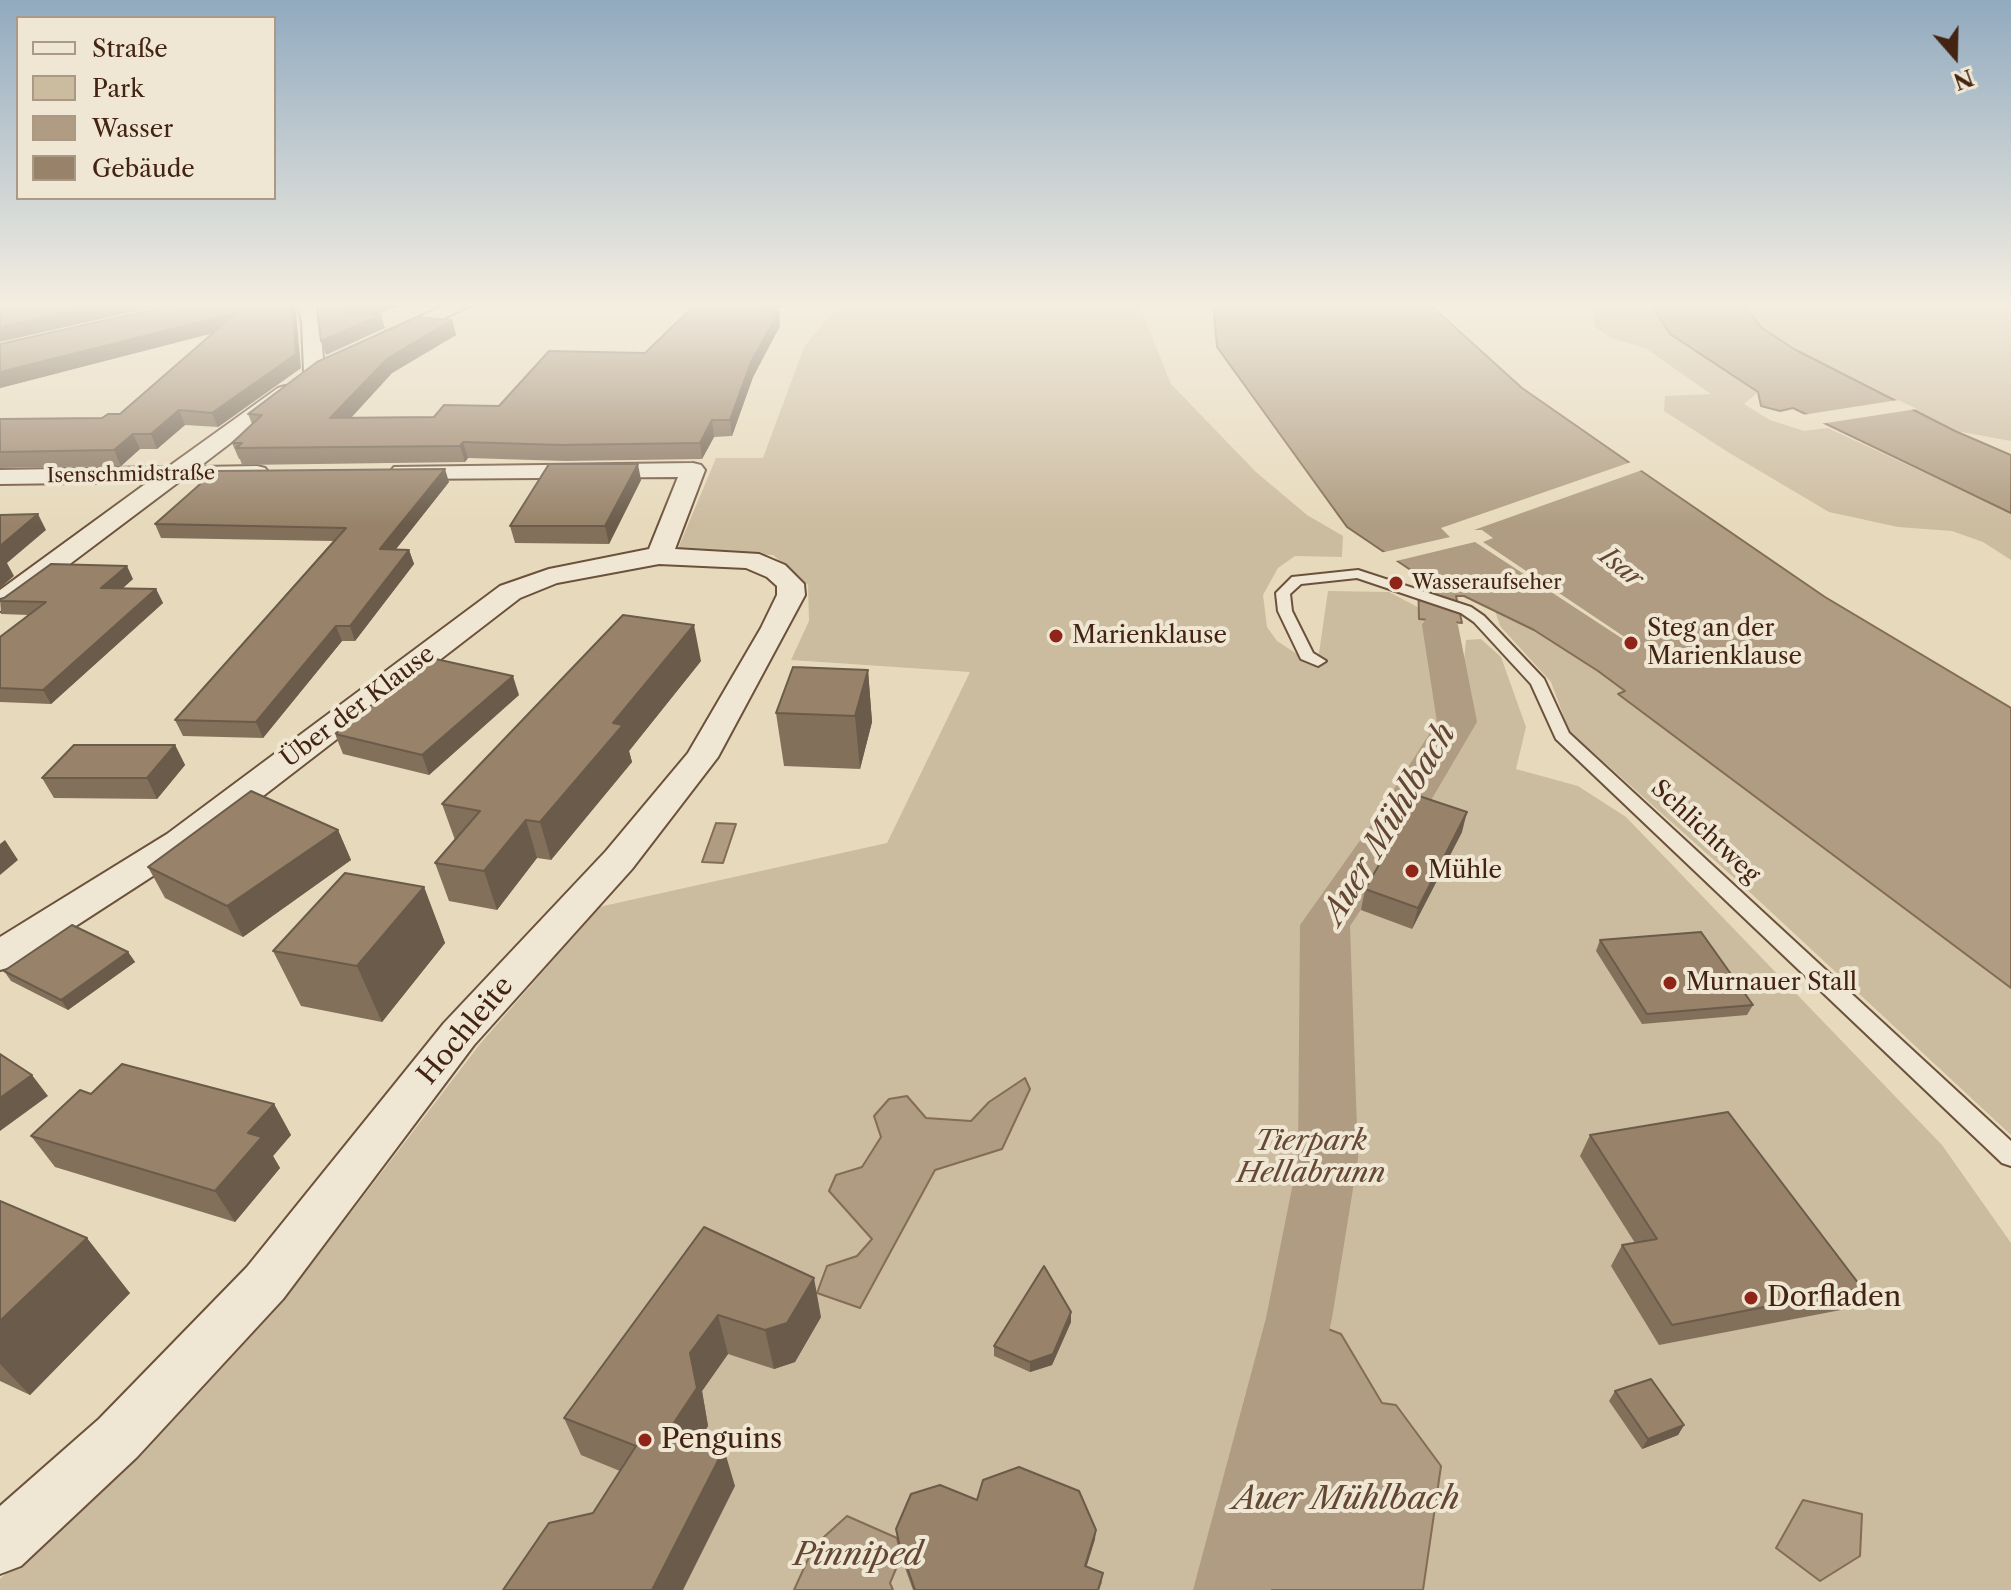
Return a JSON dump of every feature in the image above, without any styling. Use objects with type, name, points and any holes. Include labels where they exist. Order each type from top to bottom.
[{"type":"street","points":[[0,603],[307,376]]},
{"type":"street","points":[[385,472],[693,470],[659,556]]},
{"type":"street","name":"Isenschmidstraße","points":[[0,477],[279,473]]},
{"type":"street","name":"Über der Klause","points":[[0,956],[180,842],[510,592],[549,577],[659,556]]},
{"type":"street","name":"Hochleite","points":[[0,1545],[118,1438],[265,1283],[459,1034],[619,860],[702,757],[775,628],[791,595],[790,584],[776,571],[750,560],[659,556]]},
{"type":"lane","name":"Schlichtweg","points":[[1318,661],[1307,656],[1285,611],[1283,593],[1297,580],[1358,574],[1466,610],[1479,619],[1538,682],[1562,735],[2011,1156]]},
{"type":"green space","name":"Tierpark Hellabrunn","points":[[793,376],[1168,376],[1171,384],[1256,472],[1307,515],[1343,536],[1342,557],[1295,556],[1278,568],[1263,595],[1267,627],[1277,641],[1317,667],[1328,591],[1389,592],[1446,622],[1464,661],[1466,640],[1481,639],[1501,657],[1526,727],[1516,769],[1578,786],[1626,817],[1942,1145],[2011,1243],[2011,1590],[0,1590],[0,1579],[190,1398],[297,1283],[480,1044],[599,907],[887,843],[970,672],[791,660],[809,621],[808,585],[773,555],[677,551],[716,458],[763,458]]},
{"type":"green space","points":[[1685,376],[1734,376],[1758,392],[1744,404],[1770,420],[1804,431],[1828,428],[2011,513],[2011,560],[1983,542],[1952,531],[1898,527],[1829,512],[1664,411],[1665,396],[1711,394]]},
{"type":"green space","points":[[1848,376],[2011,376],[2011,441],[1956,431]]},
{"type":"green space","points":[[1495,611],[1534,630],[1598,671],[1626,692],[1618,695],[2011,988],[2011,1135],[1741,884],[1569,731],[1551,682],[1500,626]]},
{"type":"water","name":"Isar","points":[[1238,376],[1509,376],[1825,597],[2011,708],[2011,988],[1618,694],[1625,691],[1534,630],[1464,596],[1456,596],[1462,623],[1419,619],[1418,575],[1347,527]]},
{"type":"water","points":[[1734,376],[1847,376],[1955,431],[2011,455],[2011,513],[1793,408],[1780,411],[1761,406],[1758,392]]},
{"type":"water","points":[[716,823],[736,824],[723,863],[702,862]]},
{"type":"water","points":[[1025,1078],[1030,1089],[1002,1149],[935,1170],[860,1308],[817,1293],[827,1266],[857,1256],[872,1239],[829,1191],[836,1175],[862,1167],[881,1137],[874,1116],[889,1099],[907,1096],[926,1118],[971,1121],[989,1102]]},
{"type":"water","name":"Auer Mühlbach","points":[[1299,1318],[1341,1334],[1382,1403],[1396,1405],[1441,1466],[1423,1590],[1232,1590]]},
{"type":"water","points":[[1803,1500],[1862,1514],[1860,1556],[1820,1581],[1776,1548]]},
{"type":"water","name":"Pinniped","points":[[847,1516],[897,1538],[901,1557],[890,1583],[893,1590],[794,1590],[814,1546]]},
{"type":"pier","points":[[1898,400],[1917,409],[1820,424],[1802,415]]},
{"type":"pier","points":[[1634,461],[1645,469],[1474,530],[1482,530],[1493,538],[1483,542],[1635,644],[1632,645],[1475,542],[1392,562],[1380,553],[1450,537],[1441,528]]},
{"type":"building","points":[[163,376],[264,376],[212,413],[179,410],[151,434],[133,434],[114,450],[0,452],[0,419],[102,418],[108,414],[120,414]]},
{"type":"building","points":[[298,376],[370,376],[330,418],[434,417],[444,405],[499,406],[526,376],[746,376],[730,420],[712,420],[700,443],[561,445],[463,442],[460,446],[236,448],[242,443],[232,443],[262,415],[248,414]]},
{"type":"building","points":[[549,464],[638,464],[605,526],[510,526]]},
{"type":"building","points":[[445,469],[380,549],[409,550],[350,626],[336,626],[256,722],[175,720],[346,528],[155,524],[215,471]]},
{"type":"building","points":[[38,514],[0,546],[0,515]]},
{"type":"building","points":[[51,564],[127,566],[101,588],[156,589],[43,690],[0,688],[0,637],[46,602],[0,599]]},
{"type":"building","points":[[623,615],[694,625],[613,723],[623,725],[540,822],[526,820],[484,871],[435,863],[480,811],[442,804]]},
{"type":"building","points":[[431,658],[513,676],[422,755],[335,734]]},
{"type":"building","points":[[793,667],[868,670],[855,716],[776,713]]},
{"type":"building","points":[[74,745],[175,745],[147,778],[42,778]]},
{"type":"building","points":[[251,791],[338,830],[227,906],[148,867]]},
{"type":"building","name":"Mühle","points":[[1419,796],[1467,812],[1418,908],[1365,889]]},
{"type":"building","points":[[345,873],[424,887],[357,966],[273,951]]},
{"type":"building","points":[[72,925],[128,952],[61,1000],[4,971]]},
{"type":"building","name":"Murnauer Stall","points":[[1701,932],[1753,1005],[1647,1014],[1600,940]]},
{"type":"building","points":[[0,1054],[32,1075],[0,1098]]},
{"type":"building","points":[[122,1064],[274,1104],[248,1133],[262,1137],[215,1191],[31,1136],[80,1090],[91,1094]]},
{"type":"building","points":[[1728,1112],[1862,1288],[1672,1325],[1622,1245],[1657,1239],[1590,1135]]},
{"type":"building","points":[[0,1201],[87,1238],[0,1321]]},
{"type":"building","points":[[704,1227],[814,1278],[787,1323],[765,1330],[718,1315],[690,1353],[697,1388],[671,1427],[724,1449],[652,1590],[503,1590],[549,1523],[593,1513],[636,1446],[564,1418]]},
{"type":"building","points":[[1044,1266],[1071,1312],[1053,1354],[1030,1362],[994,1346]]},
{"type":"building","points":[[1651,1379],[1684,1425],[1648,1439],[1615,1391]]},
{"type":"building","points":[[1019,1467],[1079,1491],[1096,1530],[1085,1566],[1103,1573],[1098,1590],[915,1590],[896,1529],[911,1494],[940,1485],[977,1500],[983,1480]]},
{"type":"waterway","name":"Auer Mühlbach","points":[[1232,1590],[1299,1318],[1328,1158],[1325,925],[1387,836],[1457,722],[1440,625]]},
{"type":"place","name":"Wasseraufseher","points":[[1396,583]]},
{"type":"place","name":"Marienklause","points":[[1056,636]]},
{"type":"place","name":"Steg an der Marienklause","points":[[1631,643]]},
{"type":"place","name":"Mühle","points":[[1412,871]]},
{"type":"place","name":"Murnauer Stall","points":[[1670,983]]},
{"type":"place","name":"Dorfladen","points":[[1751,1298]]},
{"type":"place","name":"Penguins","points":[[645,1440]]}]
